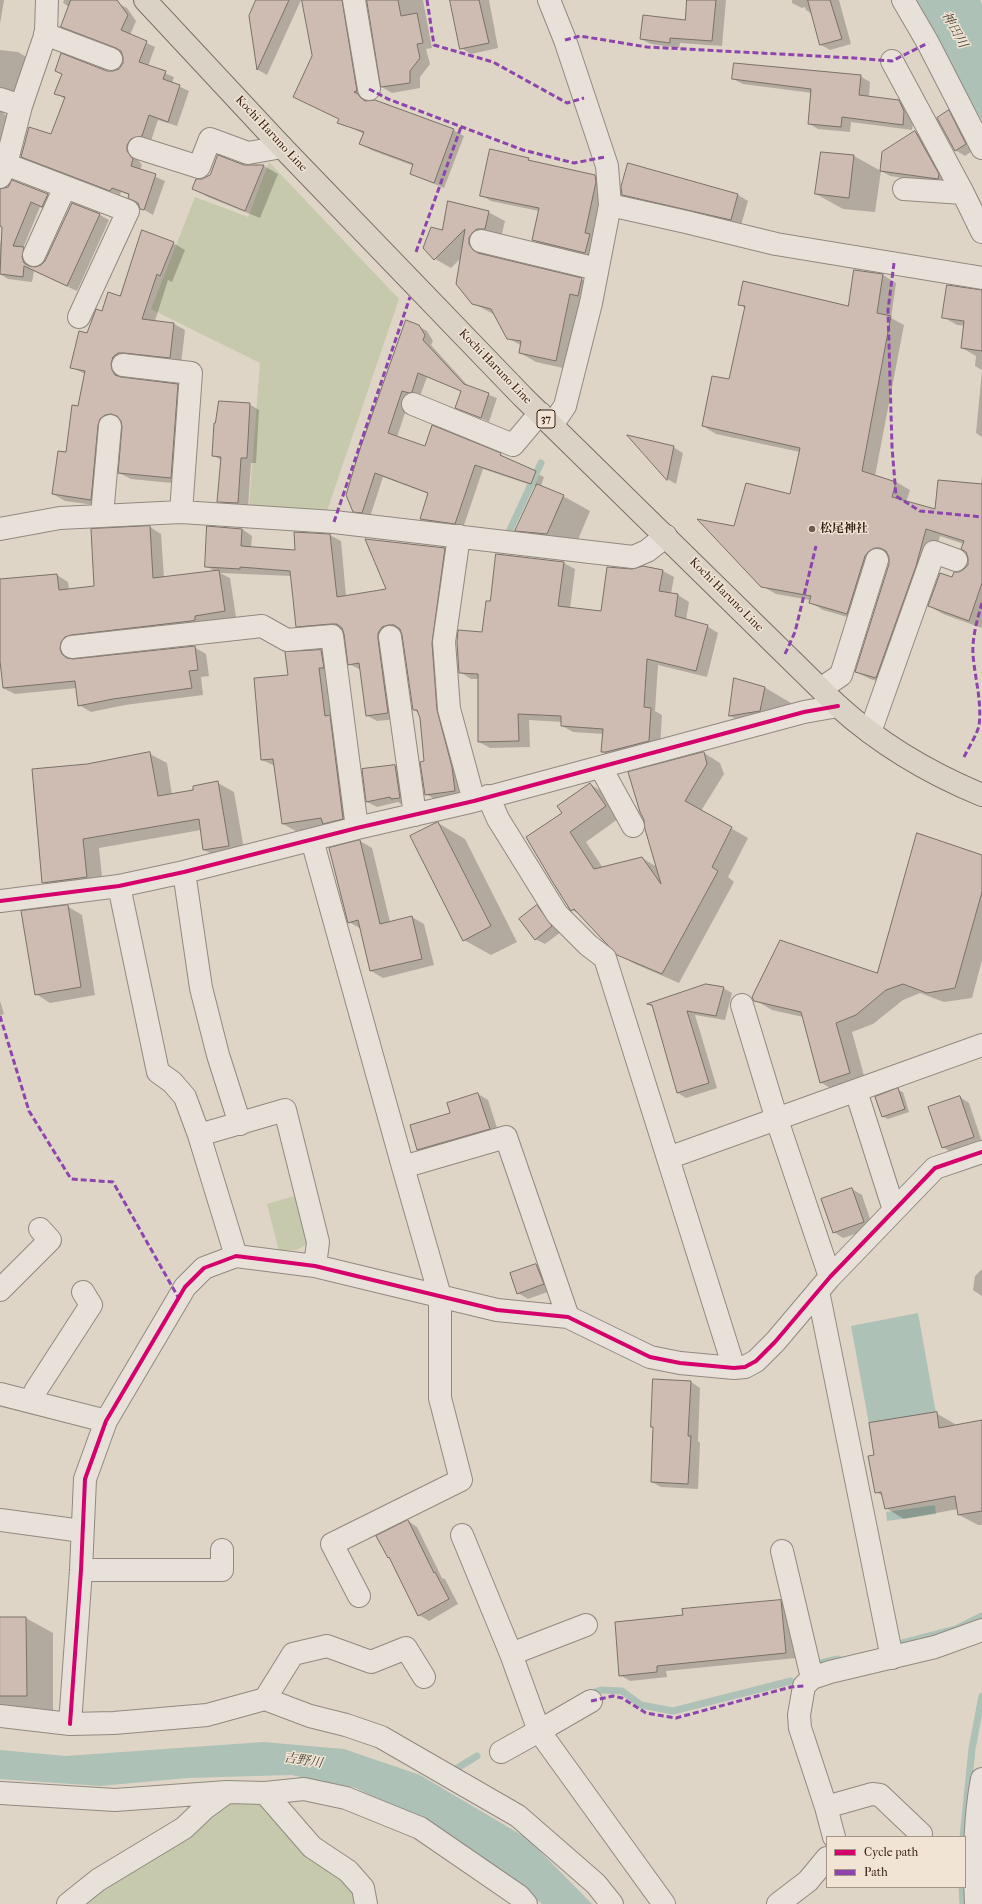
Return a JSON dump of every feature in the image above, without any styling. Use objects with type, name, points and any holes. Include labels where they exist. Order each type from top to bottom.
[{"type":"main road","name":"Kochi Haruno Line","points":[[145,0],[282,146],[546,419],[822,688],[838,706],[870,732],[910,760],[948,781],[982,795]]},
{"type":"street","points":[[47,0],[45,34],[2,168],[65,187],[128,211],[79,317]]},
{"type":"street","points":[[354,0],[369,89]]},
{"type":"street","points":[[413,404],[513,445],[565,406],[592,303],[597,269],[614,206],[607,166],[550,0]]},
{"type":"street","points":[[903,0],[928,43],[982,148]]},
{"type":"street","points":[[45,34],[111,58]]},
{"type":"street","points":[[892,61],[963,192],[982,232]]},
{"type":"street","points":[[0,99],[21,106]]},
{"type":"street","points":[[139,148],[199,167],[210,139],[248,153],[282,146]]},
{"type":"street","points":[[34,256],[65,187]]},
{"type":"street","points":[[904,189],[963,192]]},
{"type":"street","points":[[614,206],[776,244],[982,278]]},
{"type":"street","points":[[481,241],[597,269]]},
{"type":"street","points":[[123,365],[191,373],[181,512]]},
{"type":"street","points":[[102,515],[110,426]]},
{"type":"street","points":[[0,529],[60,518],[181,512],[334,522],[633,557],[647,551],[666,536]]},
{"type":"street","points":[[460,536],[444,642],[449,709],[481,799],[498,819],[556,914],[588,945],[605,958],[734,1368]]},
{"type":"street","points":[[870,732],[934,552],[956,560]]},
{"type":"street","points":[[822,688],[841,675],[877,560]]},
{"type":"street","points":[[72,647],[262,626],[287,640],[332,636],[357,828]]},
{"type":"street","points":[[390,637],[415,815]]},
{"type":"street","points":[[0,901],[119,886],[184,872],[357,828],[481,799],[601,768],[804,712],[838,706]]},
{"type":"street","points":[[601,768],[633,826]]},
{"type":"street","points":[[312,840],[440,1296],[440,1398],[462,1480],[332,1544],[359,1596]]},
{"type":"street","points":[[184,872],[201,988],[218,1055],[240,1124]]},
{"type":"street","points":[[119,886],[158,1072],[172,1082],[185,1097],[199,1135],[236,1256]]},
{"type":"street","points":[[742,1005],[778,1120],[824,1284],[892,1658]]},
{"type":"street","points":[[668,1158],[982,1046]]},
{"type":"street","points":[[856,1091],[894,1210]]},
{"type":"street","points":[[199,1135],[285,1110],[318,1242],[315,1266]]},
{"type":"street","points":[[403,1167],[506,1137],[568,1317]]},
{"type":"street","points":[[70,1724],[81,1570],[85,1479],[106,1421],[184,1287],[204,1268],[236,1256],[315,1266],[497,1310],[568,1317],[650,1357],[680,1363],[734,1368],[745,1367],[756,1361],[775,1342],[824,1284],[935,1168],[982,1152]]},
{"type":"street","points":[[0,1290],[50,1240],[40,1229]]},
{"type":"street","points":[[32,1401],[36,1390],[91,1305],[83,1292]]},
{"type":"street","points":[[0,1394],[106,1421]]},
{"type":"street","points":[[0,1520],[82,1531]]},
{"type":"street","points":[[462,1535],[511,1654],[539,1731],[664,1904]]},
{"type":"street","points":[[81,1570],[222,1570],[222,1550]]},
{"type":"street","points":[[782,1551],[812,1678]]},
{"type":"street","points":[[511,1654],[586,1625]]},
{"type":"street","points":[[834,1836],[826,1807],[815,1778],[800,1728],[799,1715],[804,1686],[812,1678],[830,1672],[940,1645],[982,1630]]},
{"type":"street","points":[[265,1699],[293,1654],[327,1646],[370,1662],[406,1648],[424,1677]]},
{"type":"street","points":[[0,1716],[70,1724],[114,1723],[208,1715],[265,1699],[310,1716],[346,1725],[381,1737],[511,1812],[596,1884],[612,1904]]},
{"type":"street","points":[[501,1752],[591,1701]]},
{"type":"street","points":[[976,1904],[974,1864],[976,1806],[982,1778]]},
{"type":"street","points":[[0,1793],[115,1800],[227,1792],[265,1793],[304,1789],[346,1798],[420,1828],[519,1896],[526,1904]]},
{"type":"street","points":[[68,1904],[98,1880],[184,1828],[205,1808],[227,1792]]},
{"type":"street","points":[[265,1793],[312,1847],[348,1871],[363,1888],[366,1904]]},
{"type":"street","points":[[826,1807],[872,1794],[880,1795],[921,1834]]},
{"type":"street","points":[[791,1900],[826,1859]]},
{"type":"green space","points":[[269,162],[399,299],[327,511],[249,506],[260,363],[151,309],[195,197],[248,217]]},
{"type":"green space","points":[[298,1195],[308,1243],[297,1250],[279,1251],[267,1204]]},
{"type":"green space","points":[[263,1803],[345,1878],[361,1904],[86,1904],[93,1895],[189,1835],[230,1804]]},
{"type":"water","name":"神田川","points":[[916,0],[980,0],[982,4],[982,121]]},
{"type":"water","points":[[918,1313],[938,1424],[871,1435],[851,1326]]},
{"type":"water","points":[[935,1505],[936,1514],[887,1521],[886,1512]]},
{"type":"water","name":"吉野川","points":[[263,1742],[344,1749],[420,1775],[528,1839],[592,1904],[542,1904],[517,1882],[459,1841],[356,1788],[291,1775],[187,1778],[100,1786],[0,1779],[0,1750],[66,1756]]},
{"type":"building","points":[[71,0],[117,0],[128,15],[121,30],[147,41],[139,62],[166,71],[163,79],[180,85],[168,122],[149,115],[142,136],[131,139],[127,145],[127,151],[133,159],[131,166],[156,174],[144,210],[140,209],[138,203],[128,198],[129,194],[112,188],[110,191],[21,157],[29,127],[51,134],[65,97],[54,94],[62,74],[55,71],[61,53],[107,71],[119,69],[123,63],[121,51],[116,48],[61,27]]},
{"type":"building","points":[[256,0],[289,0],[257,70],[249,16]]},
{"type":"building","points":[[302,0],[342,0],[357,91],[354,92],[365,101],[375,100],[454,129],[434,183],[410,174],[413,164],[359,144],[364,132],[337,123],[339,119],[293,97],[312,56]]},
{"type":"building","points":[[367,0],[398,0],[401,16],[417,13],[423,43],[417,44],[420,58],[410,71],[410,83],[381,87]]},
{"type":"building","points":[[450,0],[479,0],[489,43],[460,49]]},
{"type":"building","points":[[687,0],[716,0],[712,41],[670,38],[670,43],[640,39],[643,15],[685,20]]},
{"type":"building","points":[[808,0],[830,0],[842,39],[820,45]]},
{"type":"building","points":[[734,63],[861,75],[859,95],[899,100],[904,111],[903,125],[842,117],[841,127],[808,124],[811,89],[732,79]]},
{"type":"building","points":[[949,110],[966,144],[955,151],[937,118]]},
{"type":"building","points":[[915,131],[939,174],[938,179],[880,171],[882,152]]},
{"type":"building","points":[[490,149],[529,158],[528,160],[595,175],[596,182],[585,233],[590,234],[585,253],[532,240],[539,208],[480,196]]},
{"type":"building","points":[[821,152],[854,155],[849,198],[815,194]]},
{"type":"building","points":[[218,155],[244,165],[264,165],[245,211],[192,189],[196,179],[202,179],[210,175]]},
{"type":"building","points":[[628,163],[738,194],[731,220],[622,195],[621,187]]},
{"type":"building","points":[[12,180],[48,194],[42,207],[31,202],[13,246],[24,247],[22,257],[24,263],[29,266],[35,267],[41,265],[45,261],[72,203],[100,214],[67,286],[24,266],[23,277],[0,274],[2,227],[0,226],[0,189],[8,187]]},
{"type":"building","points":[[448,201],[489,211],[485,229],[477,229],[469,238],[469,244],[473,250],[478,253],[582,278],[578,296],[570,294],[556,361],[519,353],[521,341],[507,339],[491,309],[472,304],[456,284],[465,229],[434,260],[423,248],[431,227],[442,230]]},
{"type":"building","points":[[142,230],[174,242],[160,276],[157,274],[142,319],[174,323],[170,358],[118,353],[113,357],[111,364],[115,375],[121,377],[178,384],[171,478],[118,473],[122,427],[121,421],[117,416],[111,414],[105,415],[100,419],[98,425],[91,500],[52,494],[58,451],[66,452],[72,405],[78,406],[85,371],[70,368],[79,331],[87,333],[96,309],[102,311],[108,292],[120,296]]},
{"type":"building","points":[[854,270],[883,274],[877,313],[891,316],[862,471],[896,482],[892,497],[935,509],[938,480],[982,484],[982,583],[969,621],[928,606],[940,573],[952,577],[954,572],[959,572],[968,565],[968,558],[966,552],[961,549],[964,541],[926,529],[916,566],[876,678],[855,672],[889,564],[889,557],[886,551],[880,548],[875,548],[869,551],[865,556],[847,614],[809,603],[811,596],[761,587],[697,519],[734,526],[746,483],[790,494],[800,448],[702,426],[712,376],[729,379],[745,306],[738,305],[743,281],[848,306]]},
{"type":"building","points":[[947,285],[982,290],[982,351],[961,348],[964,321],[942,318]]},
{"type":"building","points":[[406,320],[419,325],[425,335],[423,340],[464,384],[489,393],[481,418],[455,408],[461,391],[418,373],[412,392],[409,393],[402,391],[388,433],[425,446],[432,425],[501,453],[500,455],[536,471],[531,484],[475,465],[455,524],[420,519],[428,493],[375,473],[362,513],[353,512],[346,495],[359,452]]},
{"type":"building","points":[[219,401],[250,403],[247,458],[241,458],[238,503],[217,502],[221,457],[212,456],[214,423]]},
{"type":"building","points":[[627,435],[674,446],[667,480]]},
{"type":"building","points":[[537,484],[564,495],[547,534],[515,531]]},
{"type":"building","points":[[150,526],[153,578],[219,570],[225,611],[195,616],[195,620],[191,621],[71,635],[65,637],[61,642],[60,649],[62,654],[67,658],[73,659],[195,646],[198,670],[189,671],[192,688],[113,699],[78,706],[75,681],[3,688],[0,661],[0,579],[57,574],[59,590],[94,586],[91,529]]},
{"type":"building","points":[[207,526],[242,529],[241,546],[295,550],[294,532],[330,534],[337,597],[386,589],[365,539],[445,548],[432,643],[437,710],[452,767],[455,791],[425,795],[420,762],[424,761],[420,718],[417,710],[413,710],[400,629],[394,625],[388,625],[382,627],[378,633],[388,713],[366,716],[359,663],[348,665],[342,628],[337,624],[296,627],[290,571],[240,567],[240,569],[205,567]]},
{"type":"building","points":[[496,554],[564,562],[558,606],[601,611],[607,567],[632,569],[643,566],[663,570],[659,591],[678,594],[675,616],[708,625],[696,671],[647,659],[644,707],[651,708],[649,741],[601,752],[603,729],[561,726],[561,716],[518,714],[519,741],[478,742],[478,674],[459,673],[457,642],[458,630],[482,632],[486,601],[490,601]]},
{"type":"building","points":[[321,650],[324,668],[319,668],[325,716],[330,715],[343,819],[323,824],[321,818],[282,824],[273,759],[261,760],[254,678],[288,675],[285,652]]},
{"type":"building","points":[[734,678],[765,687],[760,711],[729,716]]},
{"type":"building","points":[[150,752],[158,796],[193,790],[193,786],[218,781],[229,846],[203,850],[199,819],[83,839],[87,877],[42,883],[32,769],[87,764]]},
{"type":"building","points":[[704,752],[707,764],[685,801],[732,827],[712,867],[718,871],[662,974],[617,955],[574,909],[571,911],[526,837],[562,813],[557,806],[590,783],[606,806],[570,832],[594,869],[642,857],[661,884],[645,829],[644,820],[640,812],[628,772]]},
{"type":"building","points":[[395,765],[400,798],[391,799],[390,797],[366,802],[362,769]]},
{"type":"building","points":[[438,822],[491,926],[463,941],[410,836]]},
{"type":"building","points":[[917,833],[982,855],[982,892],[955,988],[927,993],[903,984],[886,990],[856,1015],[836,1023],[850,1073],[820,1083],[801,1012],[754,1001],[752,997],[780,940],[877,973]]},
{"type":"building","points":[[360,840],[380,924],[412,916],[422,959],[370,971],[358,920],[348,923],[329,848]]},
{"type":"building","points":[[68,905],[81,987],[35,995],[21,911]]},
{"type":"building","points":[[537,905],[552,926],[535,940],[519,919]]},
{"type":"building","points":[[706,984],[724,987],[716,1016],[687,1011],[709,1083],[677,1093],[652,1005],[647,1004]]},
{"type":"building","points":[[898,1088],[905,1109],[882,1117],[875,1097]]},
{"type":"building","points":[[478,1093],[490,1129],[417,1150],[410,1125],[450,1113],[447,1103]]},
{"type":"building","points":[[960,1096],[974,1137],[942,1148],[928,1107]]},
{"type":"building","points":[[852,1188],[864,1222],[833,1233],[821,1199]]},
{"type":"building","points":[[536,1264],[544,1284],[517,1294],[510,1273]]},
{"type":"building","points":[[653,1379],[691,1381],[688,1436],[691,1436],[688,1484],[651,1482]]},
{"type":"building","points":[[937,1412],[939,1428],[982,1420],[982,1511],[958,1515],[955,1496],[885,1509],[881,1492],[875,1493],[868,1456],[874,1455],[869,1423]]},
{"type":"building","points":[[408,1520],[434,1573],[435,1572],[449,1599],[418,1616],[389,1557],[388,1558],[376,1536]]},
{"type":"building","points":[[781,1600],[786,1653],[657,1666],[657,1672],[619,1676],[615,1622],[683,1615],[682,1609]]},
{"type":"building","points":[[0,1617],[26,1617],[27,1696],[0,1696]]},
{"type":"waterway","points":[[508,534],[541,463]]},
{"type":"waterway","points":[[891,1646],[956,1629],[982,1616]]},
{"type":"waterway","points":[[815,1665],[838,1659]]},
{"type":"waterway","points":[[589,1694],[601,1690],[622,1691],[641,1705],[673,1711],[791,1681]]},
{"type":"waterway","points":[[963,1836],[972,1749],[982,1696]]},
{"type":"waterway","points":[[454,1770],[477,1756]]},
{"type":"waterway","points":[[962,1888],[963,1904]]},
{"type":"marked path","points":[[427,0],[434,45],[493,62],[567,103],[584,98]]},
{"type":"marked path","points":[[565,40],[580,36],[647,47],[892,61],[928,43]]},
{"type":"marked path","points":[[369,89],[388,99],[523,150],[574,163],[605,157]]},
{"type":"marked path","points":[[416,252],[461,127]]},
{"type":"marked path","points":[[894,263],[888,310],[892,447],[896,496],[920,511],[982,517]]},
{"type":"marked path","points":[[334,522],[410,297]]},
{"type":"marked path","points":[[785,654],[795,632],[816,546]]},
{"type":"marked path","points":[[964,757],[979,726],[979,699],[973,655],[973,642],[982,603]]},
{"type":"marked path","points":[[0,1016],[29,1111],[71,1179],[113,1182],[178,1297]]},
{"type":"marked path","points":[[591,1701],[613,1696],[622,1698],[646,1713],[676,1718],[791,1687],[804,1686]]},
{"type":"cycle path","points":[[0,901],[119,886],[184,872],[357,828],[474,801],[804,712],[838,706]]},
{"type":"cycle path","points":[[70,1724],[81,1570],[85,1479],[106,1421],[185,1287],[204,1268],[236,1256],[315,1266],[497,1310],[568,1317],[650,1357],[680,1363],[734,1368],[745,1367],[756,1361],[775,1342],[830,1277],[935,1168],[982,1152]]},
{"type":"place","name":"松尾神社","points":[[812,529]]}]
